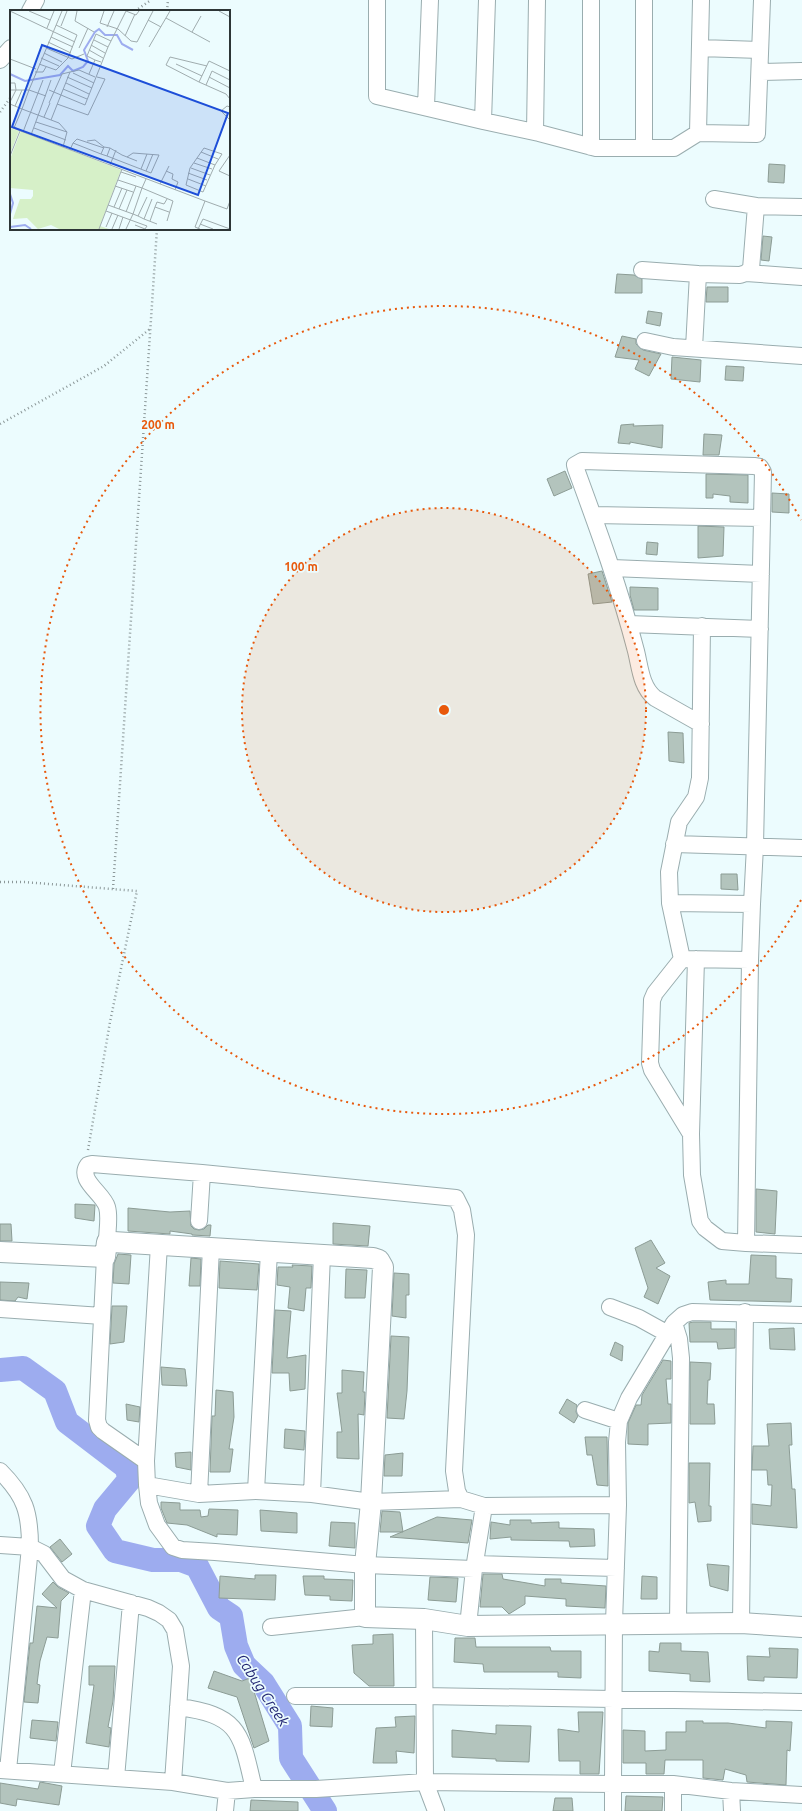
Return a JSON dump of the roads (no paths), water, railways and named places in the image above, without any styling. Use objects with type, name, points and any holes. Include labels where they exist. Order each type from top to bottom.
[{"type":"street","points":[[31,10],[36,0]]},
{"type":"street","points":[[377,0],[377,96],[535,132],[590,147],[644,148],[674,148],[698,133],[757,134],[762,0]]},
{"type":"street","points":[[426,107],[430,0]]},
{"type":"street","points":[[483,121],[487,0]]},
{"type":"street","points":[[535,132],[537,0]]},
{"type":"street","points":[[590,147],[591,0]]},
{"type":"street","points":[[644,0],[644,148]]},
{"type":"street","points":[[698,133],[701,0]]},
{"type":"street","points":[[700,48],[760,50]]},
{"type":"street","points":[[0,60],[10,49]]},
{"type":"street","points":[[760,72],[802,71]]},
{"type":"street","points":[[714,199],[756,206],[802,207]]},
{"type":"street","points":[[746,273],[750,268],[756,206]]},
{"type":"street","points":[[642,270],[698,274],[740,275],[746,273],[802,277]]},
{"type":"street","points":[[694,348],[698,274]]},
{"type":"street","points":[[645,341],[673,347],[802,356]]},
{"type":"street","points":[[701,724],[648,693],[612,568],[575,465],[582,461],[760,466],[763,472],[755,846],[750,960],[746,1243]]},
{"type":"street","points":[[593,516],[762,518]]},
{"type":"street","points":[[612,568],[761,574]]},
{"type":"street","points":[[629,624],[760,629]]},
{"type":"street","points":[[702,626],[700,781],[696,797],[679,822],[669,872],[670,903],[689,959],[692,1175],[700,1221],[705,1228],[722,1241],[802,1245]]},
{"type":"street","points":[[674,844],[802,848]]},
{"type":"street","points":[[670,903],[752,904]]},
{"type":"street","points":[[691,1134],[655,1075],[650,1063],[652,1000],[655,993],[689,959],[750,960]]},
{"type":"street","points":[[146,1461],[99,1427],[97,1420],[108,1209],[105,1201],[85,1176],[85,1169],[88,1165],[92,1164],[202,1172],[456,1198],[462,1210],[466,1235],[454,1471],[456,1491],[460,1499]]},
{"type":"street","points":[[199,1221],[202,1172]]},
{"type":"street","points":[[158,1245],[146,1461],[147,1485],[149,1504],[157,1525],[173,1547],[182,1550],[365,1565],[616,1568]]},
{"type":"street","points":[[0,1252],[106,1249],[158,1245],[373,1258],[379,1260],[383,1267],[365,1565],[365,1617]]},
{"type":"street","points":[[199,1494],[211,1248]]},
{"type":"street","points":[[256,1491],[269,1252]]},
{"type":"street","points":[[312,1494],[322,1255]]},
{"type":"street","points":[[610,1307],[671,1329],[679,1339],[681,1358],[678,1624]]},
{"type":"street","points":[[0,1309],[102,1316]]},
{"type":"street","points":[[613,1811],[614,1623],[618,1505],[617,1442],[619,1421],[629,1398],[671,1329],[683,1314],[692,1312],[745,1312],[802,1315]]},
{"type":"street","points":[[741,1623],[745,1312]]},
{"type":"street","points":[[585,1410],[619,1421]]},
{"type":"street","points":[[0,1471],[7,1484],[28,1514],[30,1547],[4,1770],[173,1782],[227,1791],[254,1789],[310,1789],[426,1782],[673,1784],[732,1792],[802,1795]]},
{"type":"street","points":[[147,1485],[199,1494],[256,1491],[312,1494],[370,1502],[460,1499],[484,1506],[618,1505]]},
{"type":"street","points":[[468,1626],[484,1506]]},
{"type":"street","points":[[0,1546],[30,1547],[44,1554],[63,1579],[83,1590],[131,1603],[159,1613],[169,1620],[175,1630],[181,1666],[173,1782]]},
{"type":"street","points":[[62,1774],[83,1590]]},
{"type":"street","points":[[116,1778],[131,1603]]},
{"type":"street","points":[[271,1627],[365,1617],[424,1619],[468,1626],[614,1623],[741,1623],[802,1628]]},
{"type":"street","points":[[424,1619],[426,1782],[436,1811]]},
{"type":"street","points":[[295,1696],[424,1696],[802,1702]]},
{"type":"street","points":[[178,1707],[199,1710],[226,1721],[243,1743],[254,1789]]},
{"type":"street","points":[[673,1784],[673,1811]]},
{"type":"street","points":[[225,1811],[227,1791]]},
{"type":"street","points":[[732,1792],[732,1811]]},
{"type":"waterway","name":"Cabug Creek","points":[[0,1370],[23,1368],[55,1391],[67,1422],[126,1467],[130,1479],[105,1509],[98,1526],[115,1551],[153,1560],[181,1560],[197,1566],[219,1608],[231,1616],[236,1646],[244,1665],[263,1683],[290,1726],[291,1758],[325,1811]]}]
